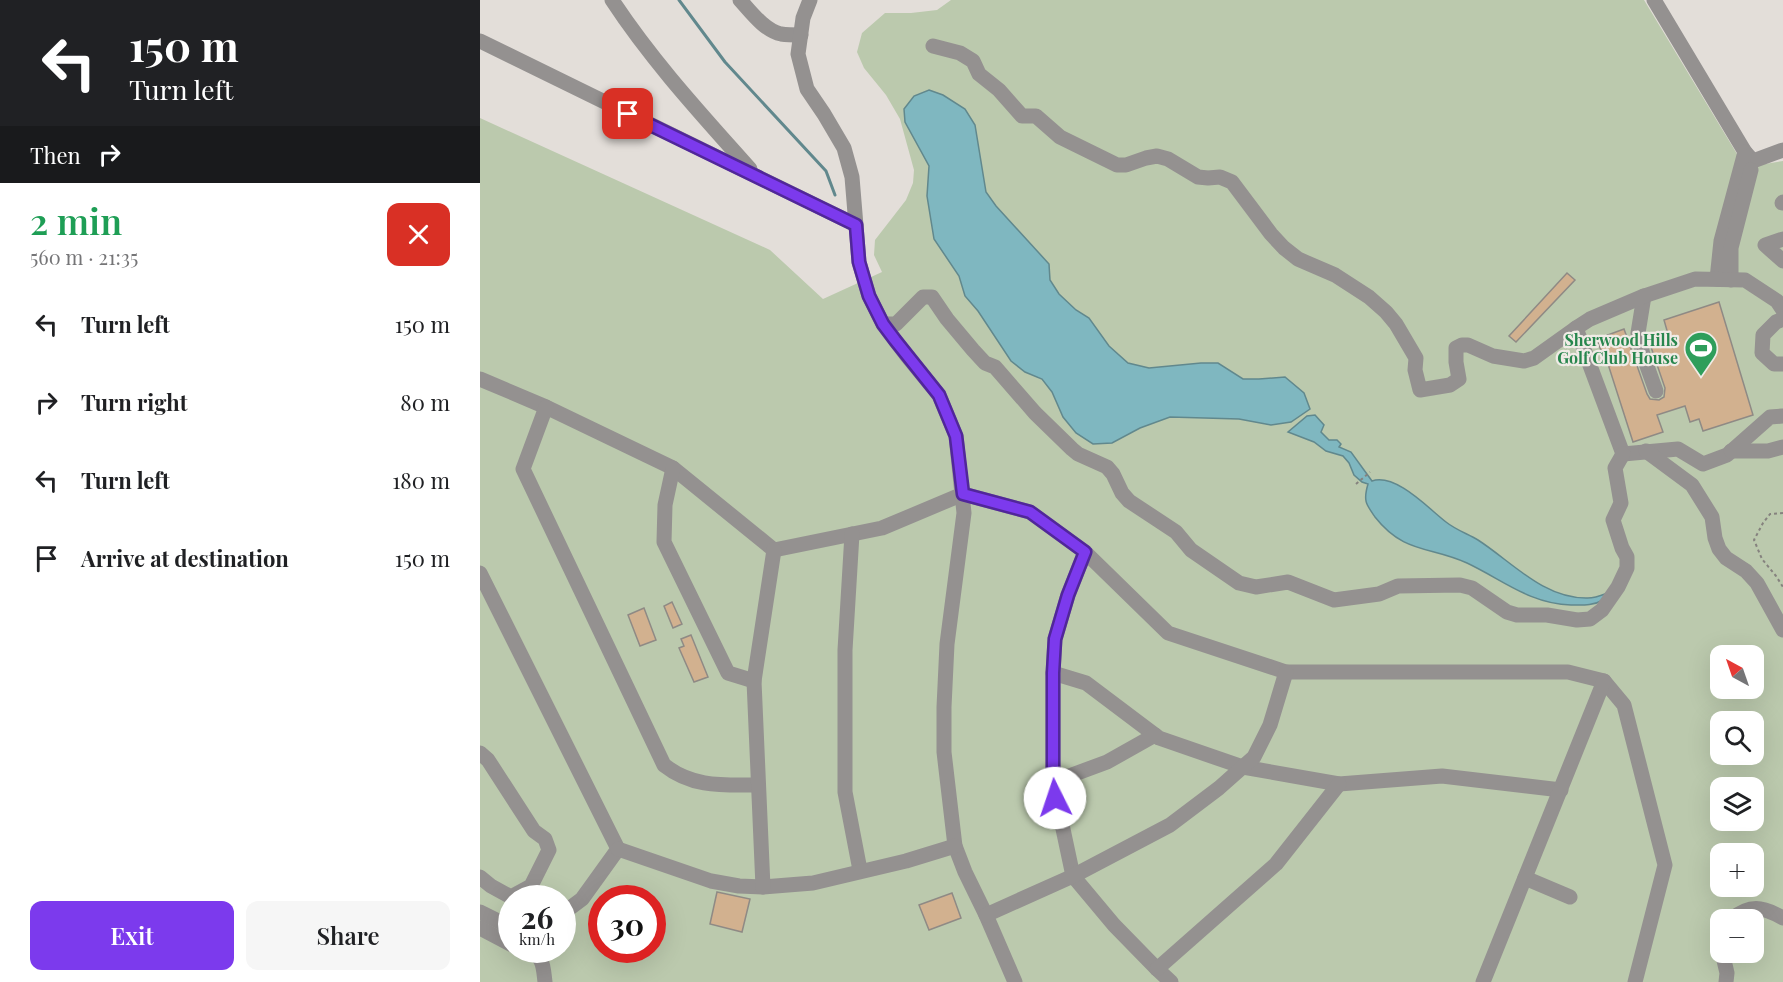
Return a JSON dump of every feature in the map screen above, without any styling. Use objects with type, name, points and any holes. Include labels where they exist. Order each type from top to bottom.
[{"type":"street","points":[[612,0],[665,72],[756,176]]},
{"type":"street","points":[[740,0],[774,32],[786,35],[801,34]]},
{"type":"street","points":[[810,0],[803,18],[798,54],[807,89],[844,148],[852,177],[859,262],[869,296],[883,324],[939,395],[956,436],[963,513],[947,644],[944,752],[955,846],[1015,982]]},
{"type":"street","points":[[1654,0],[1749,157],[1724,280]]},
{"type":"street","points":[[480,41],[856,225]]},
{"type":"street","points":[[933,46],[960,53],[973,61],[979,74],[999,90],[1022,116],[1036,116],[1060,137],[1117,165],[1126,165],[1157,156],[1168,159],[1198,177],[1220,177],[1232,183],[1271,234],[1298,260],[1335,275],[1386,312],[1396,324],[1416,358],[1415,370],[1420,390],[1450,385],[1459,379],[1455,348],[1462,345],[1468,345],[1493,356],[1524,361],[1534,358],[1590,319],[1644,296],[1695,279],[1745,280],[1777,301],[1783,309]]},
{"type":"street","points":[[1749,157],[1783,150]]},
{"type":"street","points":[[1783,239],[1766,245],[1783,261]]},
{"type":"street","points":[[1644,296],[1638,333],[1656,391]]},
{"type":"street","points":[[883,324],[896,324],[923,297],[932,297],[947,320],[973,350],[985,363],[995,367],[1035,413],[1072,449],[1107,467],[1129,501],[1176,532],[1191,550],[1239,583],[1256,587],[1288,582],[1334,600],[1378,594],[1398,586],[1460,585],[1472,588],[1507,612],[1517,615],[1590,619],[1602,610],[1627,568],[1627,557],[1613,520],[1621,503],[1615,468],[1623,454]]},
{"type":"street","points":[[1783,318],[1763,335],[1762,353],[1774,364],[1783,364]]},
{"type":"street","points":[[1576,328],[1623,454]]},
{"type":"street","points":[[480,379],[546,407],[673,468],[774,550]]},
{"type":"street","points":[[546,407],[523,469],[664,765],[675,774],[704,783],[714,785],[758,784]]},
{"type":"street","points":[[1688,483],[1703,464],[1727,455],[1770,417],[1783,416]]},
{"type":"street","points":[[1731,451],[1768,451],[1783,447]]},
{"type":"street","points":[[1623,454],[1678,449],[1703,464]]},
{"type":"street","points":[[1646,452],[1692,485],[1712,517],[1719,549],[1726,558],[1746,571],[1757,583],[1783,630]]},
{"type":"street","points":[[673,468],[664,506],[664,542],[728,673],[754,681]]},
{"type":"street","points":[[774,550],[882,528],[963,494],[1030,512],[1085,552],[1168,633],[1286,672],[1568,672],[1604,681],[1624,705],[1665,864],[1635,982]]},
{"type":"street","points":[[852,534],[845,651],[845,792],[861,870]]},
{"type":"street","points":[[763,887],[754,681],[774,550]]},
{"type":"street","points":[[1085,552],[1068,595],[1055,639],[1053,782],[1073,876],[1114,925],[1171,982]]},
{"type":"street","points":[[480,573],[618,849],[711,881],[763,887],[813,883],[906,861],[955,846]]},
{"type":"street","points":[[986,915],[1073,876],[1170,825],[1219,788],[1254,757],[1270,725],[1286,672]]},
{"type":"street","points":[[1053,673],[1086,683],[1160,738],[1243,767],[1339,784],[1442,776],[1561,790]]},
{"type":"street","points":[[1483,982],[1604,681]]},
{"type":"street","points":[[1053,782],[1107,762],[1155,735]]},
{"type":"street","points":[[480,753],[488,760],[534,831],[545,838],[549,850],[531,886],[511,897],[480,877]]},
{"type":"street","points":[[1156,969],[1276,864],[1339,784]]},
{"type":"street","points":[[576,904],[582,899],[618,849]]},
{"type":"street","points":[[1525,878],[1570,897]]},
{"type":"street","points":[[1764,909],[1783,918]]},
{"type":"street","points":[[480,912],[498,921]]},
{"type":"street","points":[[480,928],[498,938]]},
{"type":"street","points":[[542,963],[545,982]]},
{"type":"street","points":[[1724,963],[1726,982]]},
{"type":"path","points":[[1356,484],[1370,472]]},
{"type":"path","points":[[1783,513],[1770,514],[1754,540],[1762,559],[1783,587]]},
{"type":"green space","points":[[951,0],[1644,0],[1737,154],[1759,165],[1783,161],[1783,982],[480,982],[480,118],[770,250],[823,299],[882,272],[874,255],[875,240],[906,200],[913,183],[914,170],[900,119],[886,95],[864,68],[857,52],[862,33],[885,13],[937,10]]},
{"type":"water","points":[[929,90],[943,95],[965,109],[975,125],[986,192],[1049,264],[1050,280],[1059,294],[1076,310],[1089,318],[1109,346],[1128,363],[1149,368],[1218,363],[1243,379],[1285,377],[1304,393],[1310,409],[1291,422],[1271,425],[1239,419],[1170,417],[1140,428],[1112,443],[1093,444],[1076,433],[1063,417],[1052,392],[1042,379],[1025,372],[1011,361],[978,311],[965,296],[959,276],[934,239],[927,196],[929,166],[905,122],[904,109],[914,96]]},
{"type":"water","points":[[1315,415],[1324,425],[1321,432],[1329,440],[1337,440],[1341,444],[1339,447],[1351,452],[1372,481],[1391,482],[1401,487],[1450,525],[1478,540],[1542,585],[1556,592],[1586,598],[1613,591],[1603,600],[1591,604],[1556,604],[1530,596],[1467,563],[1407,543],[1396,537],[1369,509],[1366,502],[1368,484],[1354,475],[1343,456],[1326,451],[1314,442],[1288,432],[1307,416]]},
{"type":"building","points":[[1567,273],[1575,280],[1516,342],[1509,336]]},
{"type":"building","name":"Sherwood Hills Golf Club House","points":[[1719,302],[1753,415],[1703,431],[1699,419],[1690,422],[1685,406],[1657,415],[1663,432],[1633,442],[1608,364],[1606,365],[1597,339],[1624,329],[1647,394],[1650,399],[1659,400],[1664,397],[1665,388],[1651,347],[1670,341],[1664,320]]},
{"type":"building","points":[[672,602],[682,624],[673,628],[664,606]]},
{"type":"building","points":[[644,608],[656,640],[640,646],[628,615]]},
{"type":"building","points":[[691,635],[708,677],[694,682],[679,648],[684,646],[681,639]]},
{"type":"building","points":[[717,892],[750,899],[742,932],[710,924]]},
{"type":"building","points":[[952,893],[961,918],[929,930],[919,905]]},
{"type":"waterway","points":[[679,0],[725,62],[826,171],[835,195]]},
{"type":"place","name":"Sherwood Hills Golf Club House","points":[[1701,377]]},
{"type":"route","points":[[628,114],[856,225],[859,262],[869,296],[883,324],[939,395],[956,436],[963,494],[1030,512],[1085,552],[1068,595],[1055,639],[1053,782],[1055,798]]}]
